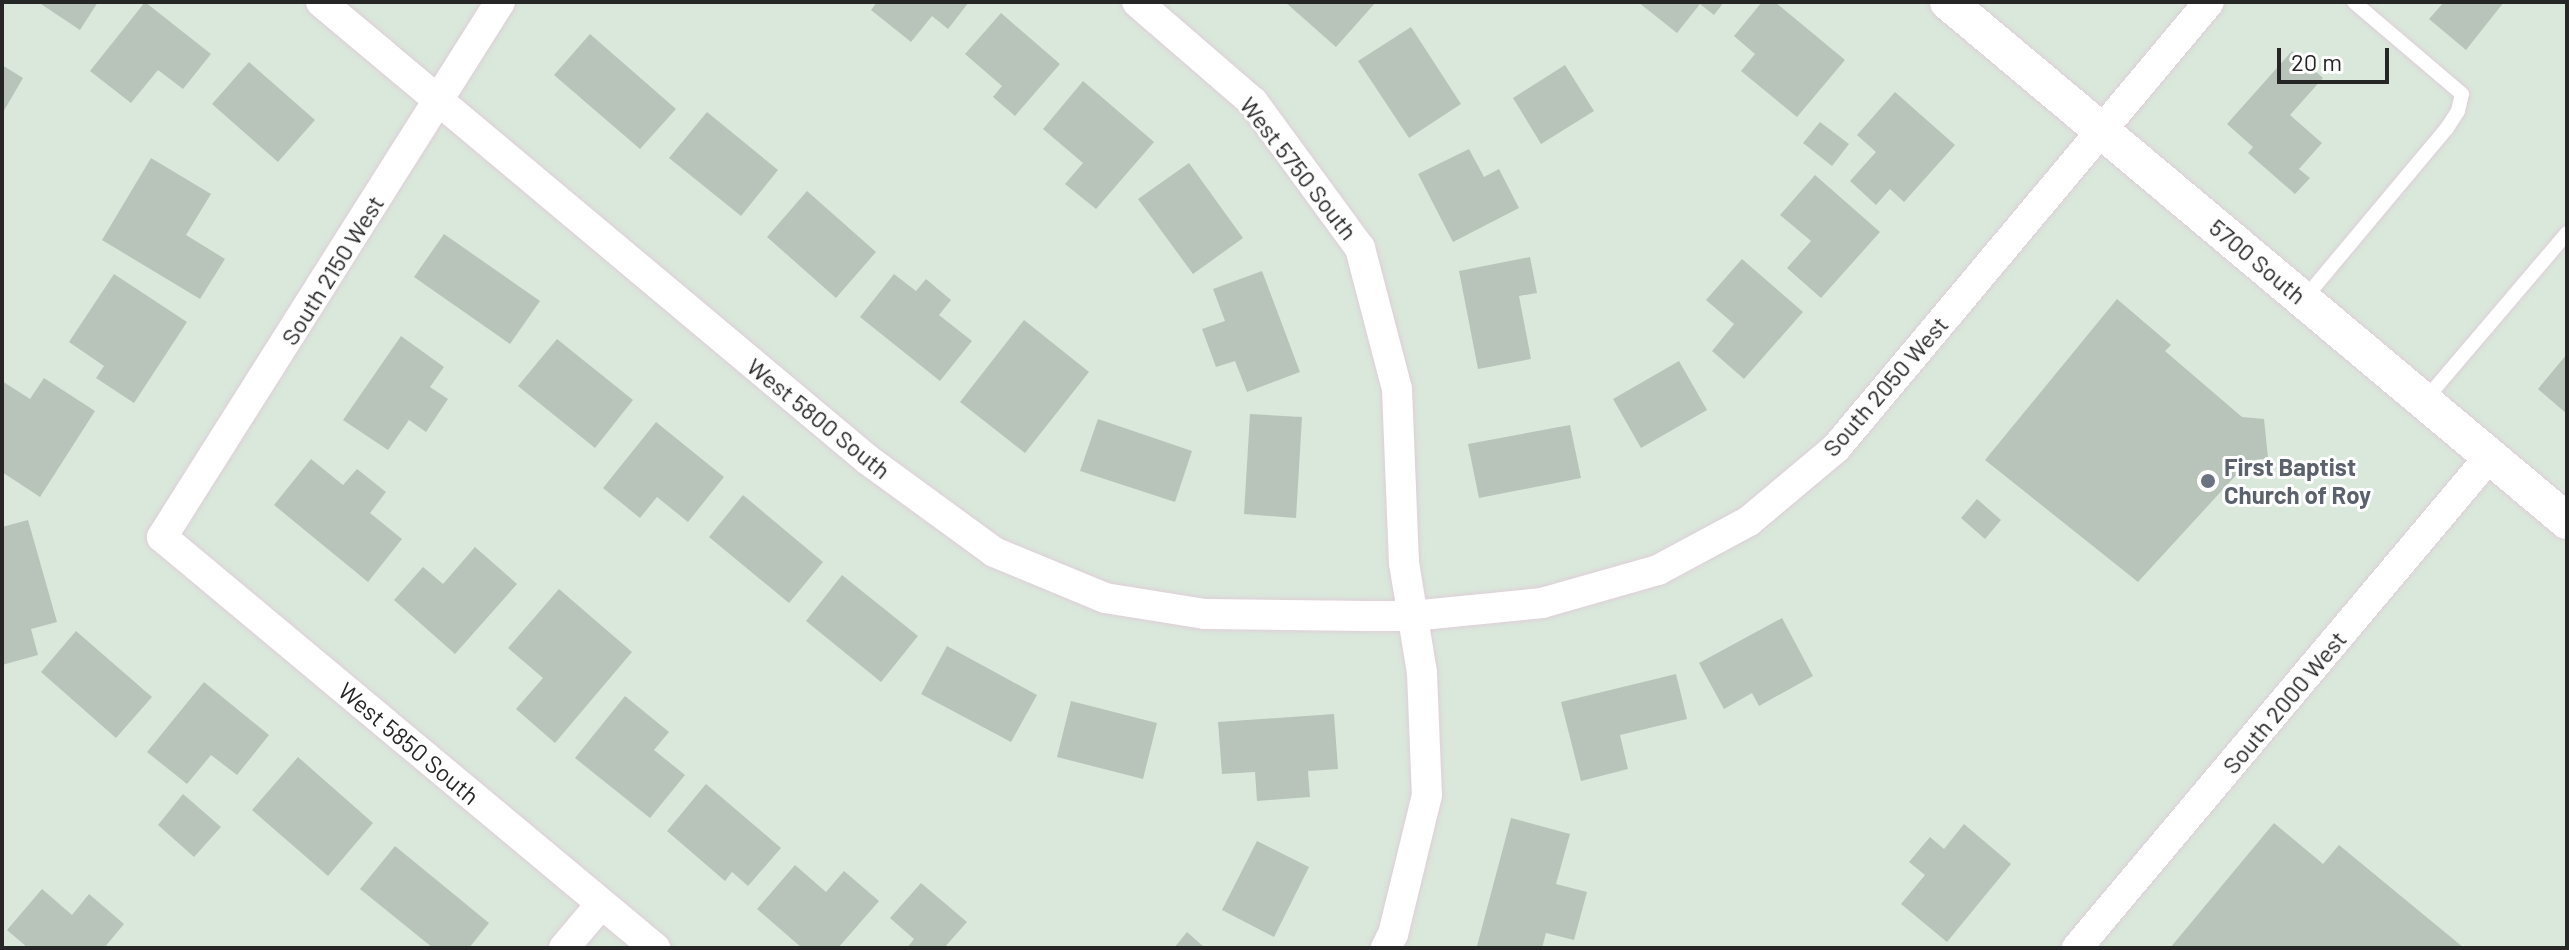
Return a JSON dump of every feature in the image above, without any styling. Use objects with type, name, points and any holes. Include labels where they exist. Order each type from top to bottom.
[{"type":"street","name":"West 5800 South","points":[[321,2],[868,460],[994,552],[1105,598],[1205,614],[1412,616]]},
{"type":"street","name":"South 2150 West","points":[[162,537],[500,2]]},
{"type":"street","name":"West 5750 South","points":[[1137,2],[1253,102],[1360,248],[1397,389],[1404,563],[1412,616]]},
{"type":"street","name":"5700 South","points":[[1948,2],[2567,521]]},
{"type":"street","name":"South 2050 West","points":[[1412,616],[1556,599],[1658,570],[1749,521],[1836,448],[2209,2]]},
{"type":"street","name":"South 2000 West","points":[[2077,948],[2491,455]]},
{"type":"street","name":"West 5850 South","points":[[162,537],[655,948]]},
{"type":"street","points":[[1386,948],[1393,934],[1427,795],[1422,673],[1412,616]]},
{"type":"street","points":[[564,948],[601,904]]},
{"type":"lane","points":[[2304,299],[2447,128],[2458,111],[2462,94],[2354,2]]},
{"type":"lane","points":[[2425,400],[2567,233]]},
{"type":"building","points":[[38,2],[98,2],[80,30]]},
{"type":"building","points":[[145,2],[211,54],[183,89],[158,70],[131,103],[90,71]]},
{"type":"building","points":[[877,2],[969,2],[948,29],[932,16],[911,42],[871,10]]},
{"type":"building","points":[[1285,2],[1376,2],[1336,47]]},
{"type":"building","points":[[1638,2],[1724,2],[1714,15],[1700,4],[1677,33]]},
{"type":"building","points":[[1762,2],[1775,2],[1845,60],[1797,117],[1741,71],[1755,54],[1734,36]]},
{"type":"building","points":[[2444,2],[2504,2],[2466,50],[2429,19]]},
{"type":"building","points":[[1001,13],[1060,64],[1015,116],[993,97],[1002,86],[965,54]]},
{"type":"building","points":[[1411,27],[1461,104],[1409,138],[1358,61]]},
{"type":"building","points":[[590,34],[676,109],[640,149],[554,75]]},
{"type":"building","points":[[2292,51],[2323,78],[2290,115],[2322,143],[2299,169],[2310,178],[2295,194],[2248,153],[2253,147],[2227,124]]},
{"type":"building","points":[[249,62],[315,120],[278,162],[212,104]]},
{"type":"building","points":[[2,65],[23,78],[2,114]]},
{"type":"building","points":[[1565,65],[1594,111],[1541,144],[1513,98]]},
{"type":"building","points":[[1083,81],[1154,142],[1096,209],[1065,184],[1083,163],[1043,129]]},
{"type":"building","points":[[1895,92],[1955,145],[1904,202],[1890,189],[1876,205],[1850,181],[1876,152],[1857,135]]},
{"type":"building","points":[[707,112],[778,170],[741,216],[669,158]]},
{"type":"building","points":[[1820,122],[1849,144],[1832,166],[1803,143]]},
{"type":"building","points":[[1469,149],[1484,177],[1499,169],[1519,208],[1453,242],[1418,174]]},
{"type":"building","points":[[151,158],[211,194],[186,235],[225,259],[200,299],[102,240]]},
{"type":"building","points":[[1189,163],[1243,238],[1193,274],[1138,199]]},
{"type":"building","points":[[1815,175],[1880,232],[1821,298],[1787,268],[1811,241],[1780,215]]},
{"type":"building","points":[[807,191],[876,252],[836,298],[767,237]]},
{"type":"building","points":[[444,234],[540,301],[510,344],[414,277]]},
{"type":"building","points":[[1530,257],[1537,293],[1519,296],[1531,359],[1478,369],[1459,271]]},
{"type":"building","points":[[1742,259],[1803,312],[1744,379],[1712,351],[1734,324],[1706,300]]},
{"type":"building","points":[[1262,271],[1300,372],[1247,392],[1235,361],[1216,367],[1202,329],[1225,321],[1213,289]]},
{"type":"building","points":[[114,274],[187,322],[134,403],[96,378],[104,366],[69,342]]},
{"type":"building","points":[[894,274],[916,291],[926,279],[951,300],[939,315],[972,341],[940,381],[860,317]]},
{"type":"building","points":[[2117,299],[2171,345],[2165,351],[2242,417],[2264,419],[2268,458],[2249,461],[2138,582],[1985,460]]},
{"type":"building","points":[[1024,320],[1089,372],[1025,453],[960,402]]},
{"type":"building","points":[[401,336],[444,367],[430,387],[448,399],[426,432],[409,420],[388,450],[343,420]]},
{"type":"building","points":[[557,339],[633,400],[595,448],[518,386]]},
{"type":"building","points":[[2567,354],[2567,414],[2538,389]]},
{"type":"building","points":[[1679,361],[1707,410],[1641,448],[1613,399]]},
{"type":"building","points":[[44,378],[95,411],[40,497],[2,472],[2,381],[30,399]]},
{"type":"building","points":[[1250,414],[1302,417],[1296,518],[1244,514]]},
{"type":"building","points":[[1098,419],[1192,451],[1175,502],[1080,471]]},
{"type":"building","points":[[656,422],[724,477],[688,522],[657,497],[640,518],[603,488]]},
{"type":"building","points":[[1570,425],[1581,478],[1479,498],[1468,444]]},
{"type":"building","points":[[311,459],[343,485],[357,469],[386,492],[370,513],[402,539],[368,582],[274,505]]},
{"type":"building","points":[[743,495],[823,562],[789,603],[709,537]]},
{"type":"building","points":[[1977,499],[2001,520],[1985,539],[1961,518]]},
{"type":"building","points":[[28,520],[57,622],[31,629],[38,655],[2,665],[2,527]]},
{"type":"building","points":[[475,547],[517,584],[455,654],[394,600],[423,567],[443,584]]},
{"type":"building","points":[[842,575],[918,636],[881,682],[806,621]]},
{"type":"building","points":[[559,589],[632,652],[555,743],[516,709],[543,678],[508,648]]},
{"type":"building","points":[[1782,618],[1813,676],[1759,706],[1752,693],[1724,709],[1699,663]]},
{"type":"building","points":[[76,631],[152,697],[116,738],[41,672]]},
{"type":"building","points":[[947,646],[1037,695],[1011,742],[921,694]]},
{"type":"building","points":[[1676,674],[1687,719],[1620,735],[1628,769],[1581,781],[1561,702]]},
{"type":"building","points":[[204,682],[269,735],[237,775],[211,755],[187,784],[147,752]]},
{"type":"building","points":[[625,696],[669,732],[654,750],[685,775],[650,818],[575,758]]},
{"type":"building","points":[[1071,701],[1157,723],[1143,779],[1057,757]]},
{"type":"building","points":[[1334,714],[1338,769],[1308,771],[1310,797],[1257,801],[1255,772],[1222,774],[1218,722]]},
{"type":"building","points":[[298,757],[373,823],[328,876],[252,810]]},
{"type":"building","points":[[706,784],[781,848],[748,886],[732,872],[725,881],[667,831]]},
{"type":"building","points":[[183,794],[221,827],[194,857],[158,825]]},
{"type":"building","points":[[1511,818],[1570,834],[1556,884],[1587,892],[1574,940],[1546,933],[1542,948],[1477,946]]},
{"type":"building","points":[[2274,823],[2323,864],[2339,845],[2464,948],[2170,948]]},
{"type":"building","points":[[1964,824],[2011,864],[1947,942],[1901,904],[1925,875],[1909,862],[1930,837],[1944,849]]},
{"type":"building","points":[[1257,841],[1309,867],[1274,937],[1222,910]]},
{"type":"building","points":[[395,846],[489,923],[469,948],[433,948],[360,889]]},
{"type":"building","points":[[795,865],[826,892],[844,871],[879,901],[838,948],[802,948],[757,909]]},
{"type":"building","points":[[921,883],[967,922],[944,948],[907,948],[914,939],[890,918]]},
{"type":"building","points":[[42,889],[72,915],[89,894],[124,924],[104,948],[28,948],[7,930]]},
{"type":"building","points":[[1187,932],[1205,948],[1174,948]]},
{"type":"place","name":"First Baptist Church of Roy","points":[[2208,481]]}]
